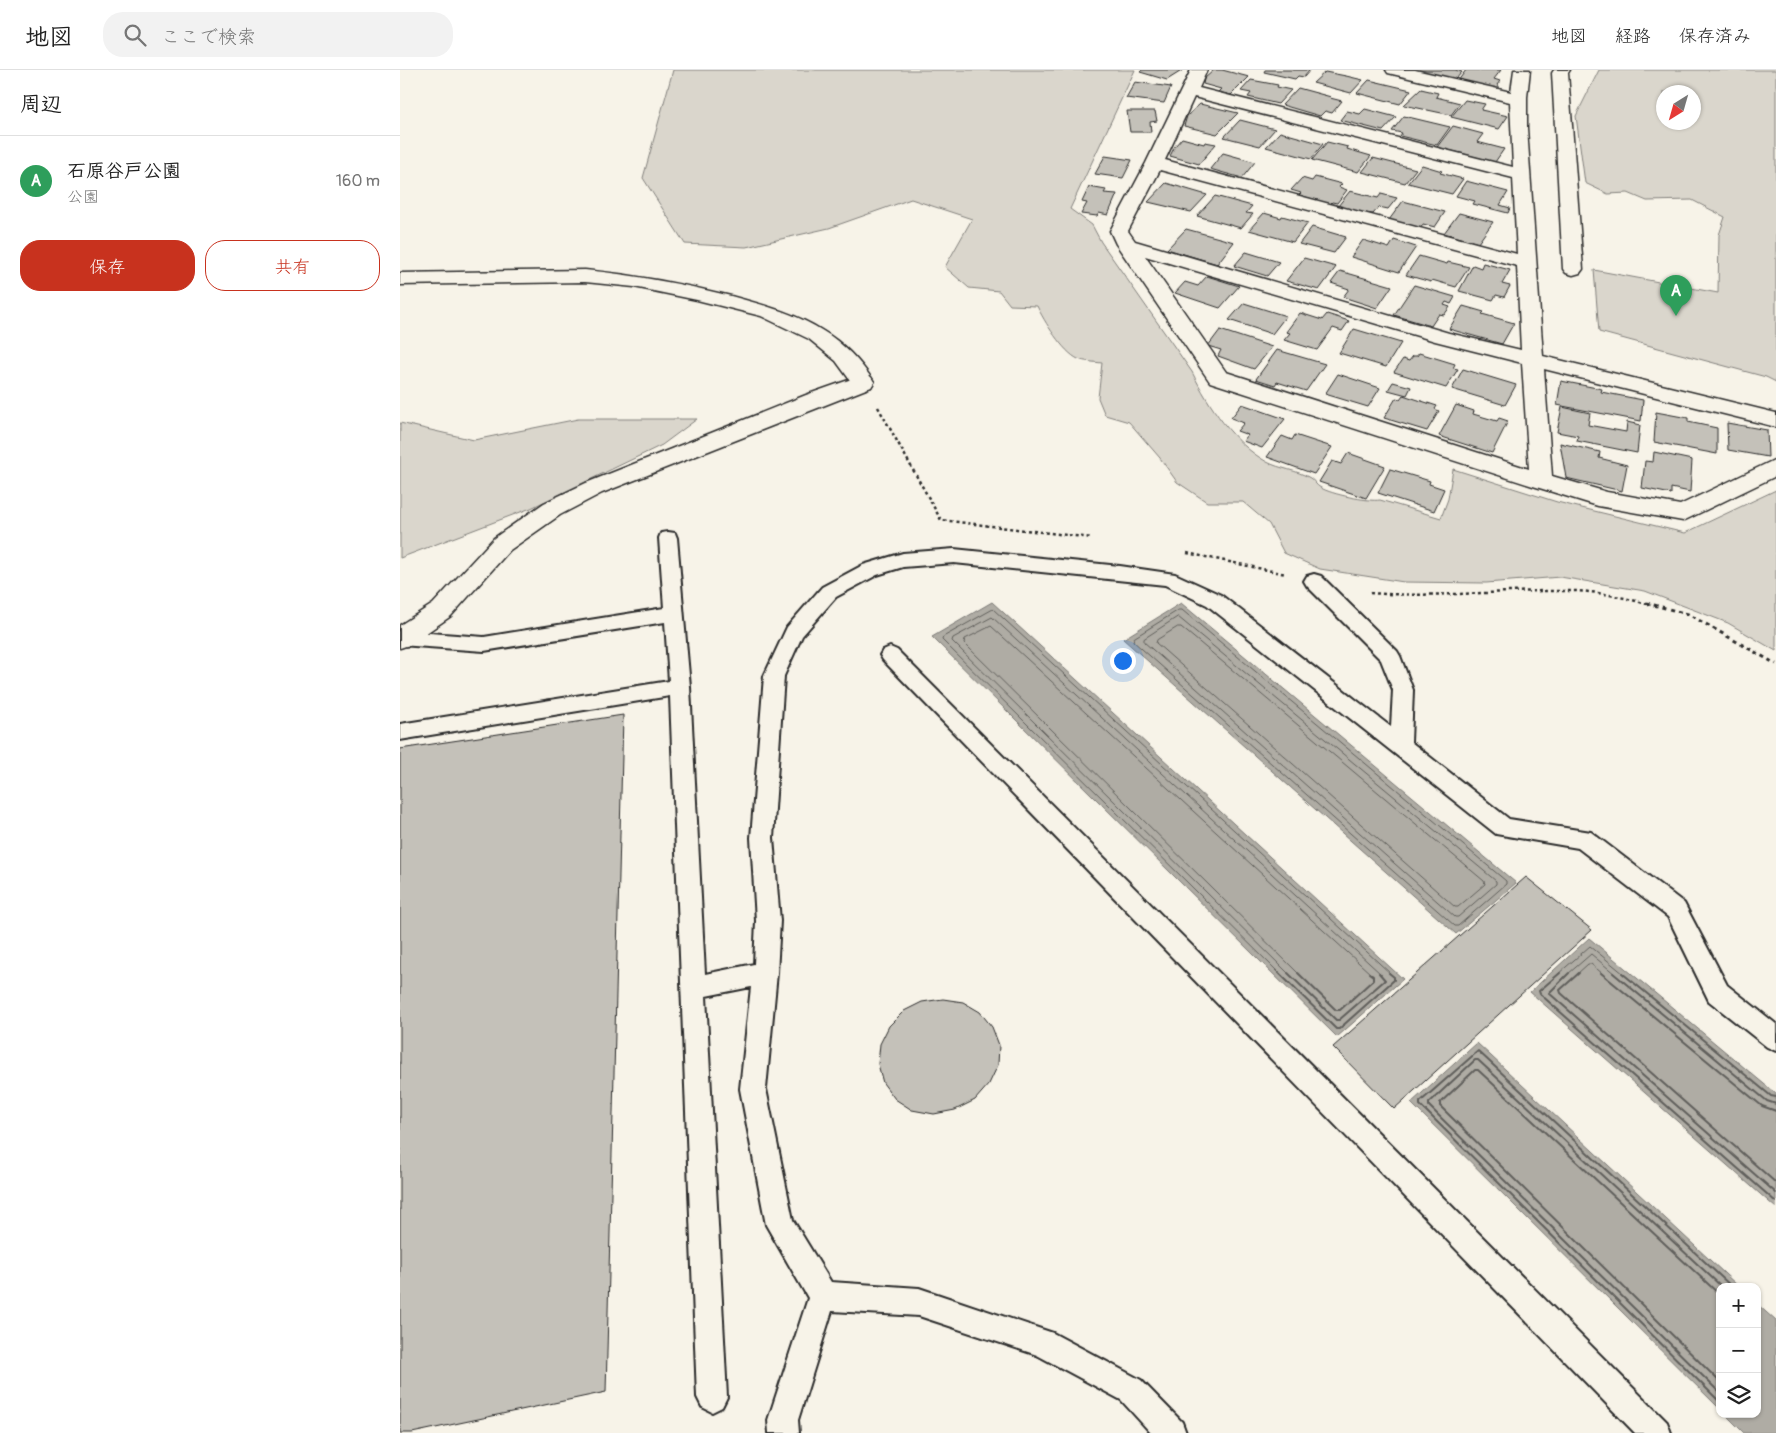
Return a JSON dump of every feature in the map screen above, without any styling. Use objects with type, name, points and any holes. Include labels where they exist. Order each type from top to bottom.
[{"type":"street","points":[[1198,70],[1190,91],[1155,163],[1119,232],[1218,377],[1541,481],[1606,500],[1684,513],[1776,467]]},
{"type":"street","points":[[1394,70],[1519,100]]},
{"type":"street","points":[[1522,70],[1519,100],[1522,175],[1541,481]]},
{"type":"street","points":[[1562,70],[1560,73],[1561,111],[1573,269]]},
{"type":"street","points":[[1190,91],[1522,175]]},
{"type":"street","points":[[1155,163],[1527,263]]},
{"type":"street","points":[[1126,244],[1442,337],[1776,420]]},
{"type":"street","points":[[400,279],[585,276],[634,282],[698,294],[768,312],[816,335],[843,357],[863,382],[804,403],[603,485],[552,509],[502,544],[442,610],[401,638]]},
{"type":"lane","points":[[668,538],[680,687],[712,1397]]},
{"type":"lane","points":[[784,1433],[783,1420],[823,1296],[780,1225],[753,1089],[765,973],[768,921],[762,838],[774,676],[794,632],[829,592],[870,570],[903,560],[954,556],[1168,580],[1214,600],[1504,827],[1583,839],[1676,910],[1718,993],[1776,1039]]},
{"type":"lane","points":[[1314,581],[1390,656],[1403,690],[1400,746]]},
{"type":"lane","points":[[401,638],[484,644],[674,613]]},
{"type":"lane","points":[[890,655],[1656,1433]]},
{"type":"lane","points":[[400,732],[680,687]]},
{"type":"lane","points":[[694,987],[765,973]]},
{"type":"lane","points":[[823,1296],[919,1302],[1043,1343],[1131,1390],[1171,1433]]},
{"type":"shaded area","points":[[673,70],[1135,70],[1070,209],[1092,225],[1101,242],[1192,372],[1214,410],[1243,445],[1267,462],[1305,475],[1319,487],[1326,490],[1359,499],[1380,500],[1441,518],[1448,499],[1453,469],[1557,502],[1685,533],[1776,490],[1776,651],[1728,623],[1645,591],[1560,577],[1486,583],[1404,582],[1320,569],[1284,553],[1269,524],[1243,502],[1207,502],[1177,482],[1160,458],[1129,422],[1105,415],[1098,398],[1102,363],[1078,359],[1066,350],[1054,336],[1037,306],[1010,305],[999,291],[969,288],[945,267],[972,219],[911,199],[829,228],[746,247],[685,244],[643,178]]},
{"type":"shaded area","points":[[1599,70],[1776,70],[1776,382],[1766,377],[1599,332],[1594,270],[1718,293],[1719,235],[1725,217],[1692,200],[1647,201],[1628,193],[1608,194],[1585,183],[1576,116]]},
{"type":"shaded area","points":[[578,419],[697,419],[662,445],[531,508],[400,558],[400,423],[474,440]]},
{"type":"water","points":[[992,602],[1403,979],[1337,1037],[932,637]]},
{"type":"water","points":[[1181,603],[1516,883],[1456,934],[1123,639]]},
{"type":"water","points":[[1589,938],[1776,1094],[1776,1208],[1530,992]]},
{"type":"water","points":[[1477,1043],[1735,1283],[1716,1283],[1716,1405],[1411,1103]]},
{"type":"water","points":[[1761,1308],[1776,1321],[1776,1433],[1744,1433],[1729,1418],[1761,1418]]},
{"type":"building","points":[[1142,70],[1183,70],[1167,80],[1140,72]]},
{"type":"building","points":[[1214,70],[1222,70],[1249,77],[1231,95],[1218,92],[1221,89],[1203,84],[1204,79]]},
{"type":"building","points":[[1265,70],[1310,70],[1304,77],[1298,76],[1295,79],[1264,72]]},
{"type":"building","points":[[1412,70],[1455,70],[1462,72],[1455,80]]},
{"type":"building","points":[[1466,70],[1501,70],[1494,79],[1500,81],[1497,85],[1499,86],[1499,91],[1458,81]]},
{"type":"building","points":[[1325,72],[1363,80],[1351,93],[1313,83]]},
{"type":"building","points":[[1251,80],[1278,85],[1277,87],[1291,90],[1278,104],[1248,97],[1251,93],[1241,91]]},
{"type":"building","points":[[1369,80],[1411,90],[1400,104],[1357,93]]},
{"type":"building","points":[[1135,82],[1171,87],[1164,103],[1126,98]]},
{"type":"building","points":[[1298,88],[1342,101],[1332,113],[1325,111],[1320,116],[1282,105]]},
{"type":"building","points":[[1421,89],[1438,93],[1436,97],[1460,103],[1451,115],[1404,105]]},
{"type":"building","points":[[1465,100],[1485,104],[1481,110],[1508,116],[1499,129],[1451,117]]},
{"type":"building","points":[[1200,104],[1238,113],[1217,134],[1184,126],[1187,116]]},
{"type":"building","points":[[1365,109],[1396,117],[1383,131],[1340,120],[1347,111],[1360,114]]},
{"type":"building","points":[[1127,111],[1155,111],[1157,121],[1150,122],[1151,132],[1130,132]]},
{"type":"building","points":[[1404,116],[1450,127],[1437,145],[1400,136],[1402,133],[1392,131]]},
{"type":"building","points":[[1240,120],[1275,129],[1260,146],[1224,137]]},
{"type":"building","points":[[1453,126],[1483,134],[1477,142],[1504,149],[1495,162],[1437,147]]},
{"type":"building","points":[[1280,132],[1323,144],[1311,159],[1266,147]]},
{"type":"building","points":[[1182,138],[1204,144],[1205,142],[1216,144],[1199,164],[1170,156]]},
{"type":"building","points":[[1327,142],[1348,147],[1347,149],[1371,156],[1358,172],[1312,160]]},
{"type":"building","points":[[1223,153],[1255,162],[1242,178],[1210,169]]},
{"type":"building","points":[[1105,156],[1132,160],[1123,178],[1095,174]]},
{"type":"building","points":[[1373,158],[1416,169],[1405,183],[1362,172]]},
{"type":"building","points":[[1422,165],[1442,171],[1440,173],[1463,179],[1452,194],[1408,183]]},
{"type":"building","points":[[1315,177],[1342,184],[1339,187],[1347,190],[1337,203],[1332,202],[1330,204],[1299,195],[1301,193],[1291,190],[1302,178],[1312,181]]},
{"type":"building","points":[[1466,181],[1508,192],[1500,205],[1510,208],[1508,213],[1473,204],[1475,201],[1456,196]]},
{"type":"building","points":[[1166,183],[1207,195],[1191,212],[1148,202]]},
{"type":"building","points":[[1089,187],[1106,190],[1104,193],[1117,194],[1108,215],[1099,213],[1097,216],[1081,214],[1087,203],[1082,202]]},
{"type":"building","points":[[1350,191],[1378,198],[1381,194],[1397,198],[1388,209],[1379,207],[1373,214],[1363,213],[1338,206]]},
{"type":"building","points":[[1215,196],[1252,206],[1246,213],[1253,214],[1241,228],[1197,216]]},
{"type":"building","points":[[1403,201],[1445,212],[1435,227],[1423,224],[1421,228],[1389,220]]},
{"type":"building","points":[[1264,213],[1308,223],[1293,242],[1249,230]]},
{"type":"building","points":[[1459,213],[1493,222],[1478,243],[1444,233]]},
{"type":"building","points":[[1312,227],[1346,237],[1334,253],[1299,244]]},
{"type":"building","points":[[1186,229],[1234,242],[1217,264],[1167,249]]},
{"type":"building","points":[[1363,240],[1389,248],[1394,240],[1416,247],[1399,272],[1351,257]]},
{"type":"building","points":[[1246,252],[1279,262],[1267,276],[1234,266]]},
{"type":"building","points":[[1419,256],[1447,264],[1448,262],[1469,267],[1456,287],[1406,275]]},
{"type":"building","points":[[1304,258],[1336,267],[1319,290],[1286,281]]},
{"type":"building","points":[[1483,263],[1510,270],[1502,284],[1510,286],[1504,297],[1496,295],[1493,300],[1459,291],[1473,265],[1481,268]]},
{"type":"building","points":[[1340,271],[1392,286],[1377,308],[1343,297],[1349,289],[1331,283]]},
{"type":"building","points":[[1207,276],[1239,286],[1220,308],[1175,293],[1185,282],[1198,286]]},
{"type":"building","points":[[1414,285],[1455,297],[1451,304],[1446,302],[1444,305],[1450,307],[1444,315],[1439,314],[1431,326],[1394,315]]},
{"type":"building","points":[[1244,303],[1286,316],[1272,334],[1229,320]]},
{"type":"building","points":[[1463,306],[1484,312],[1482,314],[1514,323],[1502,344],[1449,329]]},
{"type":"building","points":[[1300,313],[1322,320],[1327,314],[1349,321],[1342,331],[1333,328],[1317,350],[1284,340],[1290,333],[1286,332]]},
{"type":"building","points":[[1354,329],[1401,343],[1386,367],[1339,353]]},
{"type":"building","points":[[1220,330],[1272,347],[1254,369],[1218,356],[1221,350],[1208,346]]},
{"type":"building","points":[[1277,350],[1325,364],[1306,391],[1277,382],[1275,385],[1256,379]]},
{"type":"building","points":[[1419,353],[1455,364],[1453,368],[1458,369],[1446,388],[1394,372],[1403,359],[1409,361]]},
{"type":"building","points":[[1463,369],[1516,385],[1505,405],[1452,389]]},
{"type":"building","points":[[1338,374],[1380,388],[1368,407],[1325,394]]},
{"type":"building","points":[[1561,381],[1602,389],[1601,392],[1643,400],[1641,421],[1557,405]]},
{"type":"building","points":[[1393,382],[1411,387],[1407,395],[1388,390]]},
{"type":"building","points":[[1403,395],[1437,406],[1435,409],[1439,411],[1427,431],[1384,418],[1396,398],[1400,399]]},
{"type":"building","points":[[1242,404],[1285,419],[1262,448],[1243,441],[1248,435],[1237,431],[1244,423],[1231,418]]},
{"type":"building","points":[[1456,405],[1474,411],[1473,414],[1497,421],[1499,418],[1508,421],[1492,453],[1439,436]]},
{"type":"building","points":[[1562,407],[1590,413],[1588,425],[1626,432],[1627,422],[1640,425],[1637,453],[1577,441],[1578,436],[1557,432]]},
{"type":"building","points":[[1656,412],[1688,418],[1688,422],[1717,428],[1717,454],[1654,442]]},
{"type":"building","points":[[1727,423],[1767,430],[1768,457],[1728,450]]},
{"type":"building","points":[[1295,435],[1332,447],[1314,474],[1267,457],[1282,436],[1292,440]]},
{"type":"building","points":[[1560,443],[1600,452],[1599,458],[1627,465],[1622,491],[1566,478]]},
{"type":"building","points":[[1654,452],[1692,460],[1690,492],[1671,488],[1671,494],[1642,488],[1645,461],[1653,462]]},
{"type":"building","points":[[1348,453],[1385,466],[1366,498],[1319,482],[1332,461],[1341,464]]},
{"type":"building","points":[[1390,469],[1430,481],[1429,484],[1444,489],[1434,511],[1378,493]]},
{"type":"building","points":[[623,715],[606,1392],[412,1433],[400,1433],[400,749]]},
{"type":"building","points":[[1526,877],[1592,930],[1394,1109],[1333,1047]]},
{"type":"building","points":[[943,999],[963,1002],[980,1012],[992,1027],[999,1045],[998,1065],[989,1084],[975,1100],[955,1110],[934,1114],[912,1110],[895,1099],[883,1083],[878,1064],[880,1044],[889,1026],[904,1011],[922,1002]]},
{"type":"place","name":"石原谷戸公園","points":[[1676,316]]}]
